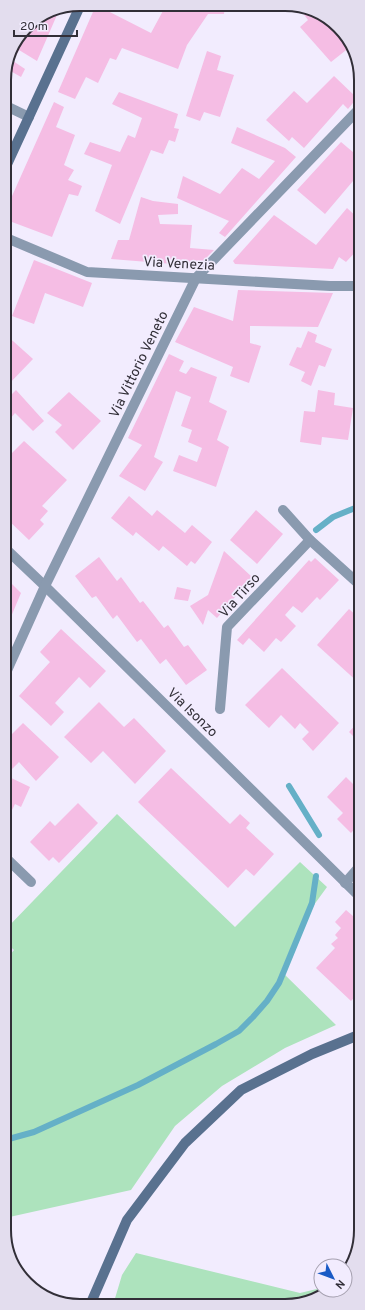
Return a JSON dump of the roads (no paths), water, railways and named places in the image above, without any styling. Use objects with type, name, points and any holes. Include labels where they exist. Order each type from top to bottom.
[{"type":"street","points":[[11,156],[78,11]]},
{"type":"street","points":[[11,108],[29,117]]},
{"type":"street","name":"Via Vittorio Veneto","points":[[11,662],[45,586],[196,278],[354,114]]},
{"type":"street","name":"Via Venezia","points":[[11,240],[87,272],[330,286],[354,286]]},
{"type":"street","points":[[283,510],[310,540],[354,580]]},
{"type":"street","name":"Via Tirso","points":[[220,708],[227,627],[310,540]]},
{"type":"street","name":"Via Isonzo","points":[[11,554],[354,891]]},
{"type":"street","points":[[11,863],[31,882]]},
{"type":"street","points":[[345,883],[354,873]]},
{"type":"street","points":[[92,1299],[127,1220],[185,1143],[241,1090],[312,1054],[354,1037]]},
{"type":"waterway","points":[[316,530],[333,517],[354,508]]},
{"type":"waterway","points":[[289,786],[319,835]]},
{"type":"waterway","points":[[11,1138],[34,1132],[138,1085],[239,1031],[267,1001],[279,983],[312,903],[316,876]]}]
